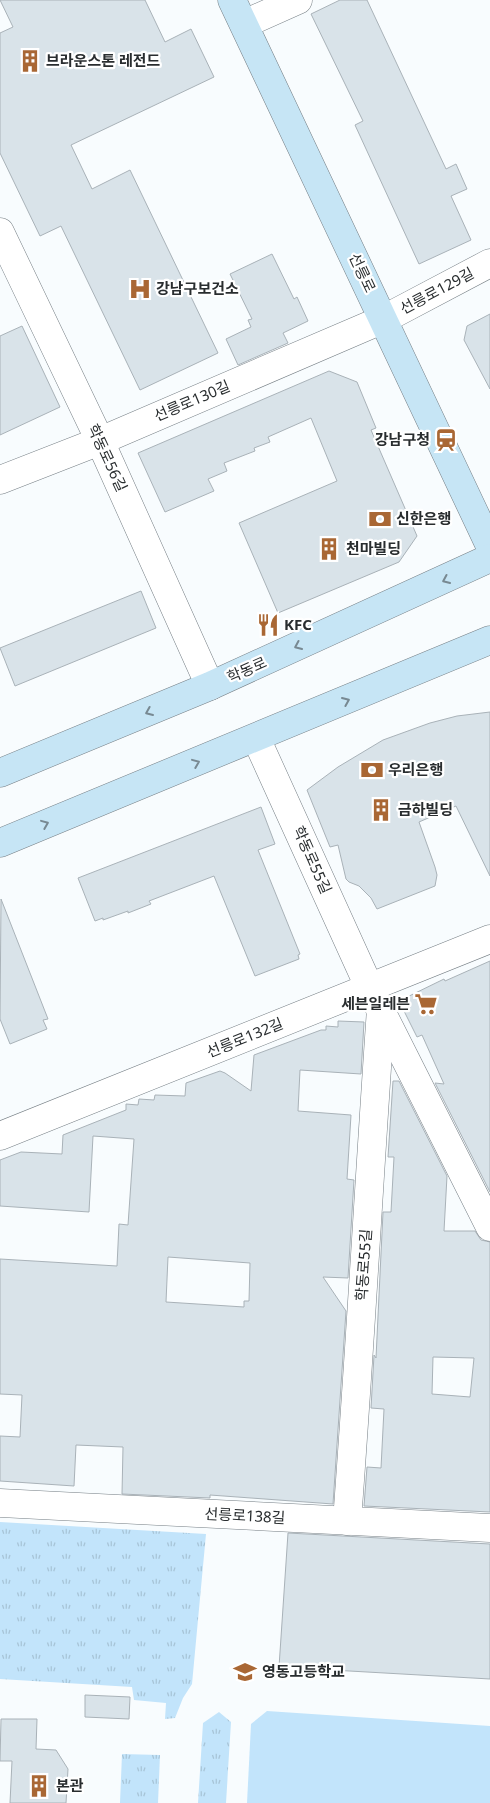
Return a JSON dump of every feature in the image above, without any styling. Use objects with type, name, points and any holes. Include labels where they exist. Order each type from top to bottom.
[{"type":"main road","name":"선릉로","points":[[232,0],[490,546]]},
{"type":"main road","name":"학동로","points":[[0,774],[210,686],[490,558]]},
{"type":"main road","points":[[0,843],[490,640]]},
{"type":"street","points":[[244,24],[298,0]]},
{"type":"street","name":"학동로56길","points":[[0,232],[100,441],[210,686]]},
{"type":"street","name":"선릉로129길","points":[[384,319],[490,263]]},
{"type":"street","name":"선릉로130길","points":[[0,480],[100,441],[384,319]]},
{"type":"street","name":"학동로55길","points":[[256,738],[375,999],[490,1228]]},
{"type":"street","name":"선릉로132길","points":[[0,1136],[375,999],[490,939]]},
{"type":"street","name":"학동로55길","points":[[346,1521],[359,1365],[375,999]]},
{"type":"street","name":"선릉로138길","points":[[0,1503],[490,1528]]},
{"type":"green space","points":[[0,1522],[206,1534],[192,1684],[183,1698],[175,1718],[165,1719],[166,1703],[134,1700],[132,1687],[0,1679]]},
{"type":"green space","points":[[267,1711],[490,1726],[490,1803],[247,1803],[251,1724]]},
{"type":"green space","points":[[219,1712],[231,1722],[226,1803],[198,1803],[203,1723]]},
{"type":"green space","points":[[122,1754],[160,1755],[158,1803],[120,1803]]},
{"type":"building","points":[[0,0],[145,0],[165,42],[191,29],[214,77],[71,145],[92,189],[130,170],[218,353],[140,390],[61,226],[40,236],[0,153],[0,33],[13,27]]},
{"type":"building","points":[[340,0],[367,0],[446,169],[456,164],[467,189],[451,196],[471,240],[419,264],[355,125],[363,121],[311,14]]},
{"type":"building","points":[[272,254],[294,299],[297,297],[308,321],[283,333],[288,343],[238,365],[226,339],[251,327],[248,320],[252,319],[230,274]]},
{"type":"building","points":[[490,314],[490,389],[464,340],[467,326]]},
{"type":"building","points":[[22,326],[60,407],[0,435],[0,336]]},
{"type":"building","points":[[329,371],[357,382],[376,428],[371,430],[417,536],[399,562],[278,613],[239,523],[337,481],[311,418],[268,437],[270,442],[254,448],[255,451],[224,463],[227,471],[208,479],[214,491],[165,512],[138,453]]},
{"type":"building","points":[[141,591],[156,628],[15,686],[0,648]]},
{"type":"building","name":"금하빌딩","points":[[490,712],[490,876],[456,806],[419,822],[437,875],[435,886],[377,909],[371,898],[359,886],[346,879],[338,845],[330,847],[307,790],[338,767],[383,740],[430,723],[457,716]]},
{"type":"building","points":[[261,807],[275,844],[258,850],[300,954],[298,955],[299,959],[255,976],[214,876],[149,901],[151,904],[128,913],[128,911],[95,921],[78,878]]},
{"type":"building","points":[[1,899],[48,1019],[43,1020],[47,1029],[10,1044],[0,1019]]},
{"type":"building","points":[[490,961],[490,1192],[435,1083],[444,1084],[422,1035],[417,1037],[399,1001],[444,979],[445,981]]},
{"type":"building","points":[[338,1021],[364,1022],[361,1074],[300,1070],[298,1111],[351,1115],[347,1179],[354,1180],[348,1278],[323,1277],[346,1311],[333,1504],[210,1495],[210,1498],[122,1494],[123,1447],[76,1445],[74,1486],[0,1481],[0,1436],[20,1437],[22,1395],[0,1394],[0,1259],[117,1266],[119,1224],[128,1225],[134,1139],[93,1136],[89,1212],[0,1206],[0,1160],[21,1152],[62,1154],[63,1135],[126,1110],[126,1104],[138,1105],[139,1099],[154,1100],[155,1095],[185,1096],[186,1083],[220,1071],[251,1091],[254,1055],[321,1030],[326,1030],[326,1026],[338,1027]],"holes":[[[168,1257],[250,1263],[249,1301],[244,1301],[244,1307],[166,1302]]]},
{"type":"building","points":[[393,1081],[399,1081],[447,1176],[444,1231],[475,1231],[481,1240],[490,1242],[490,1512],[364,1506],[367,1467],[381,1468],[384,1409],[371,1408],[374,1355],[376,1358],[383,1212],[391,1212],[394,1157],[388,1157]],"holes":[[[433,1357],[474,1358],[470,1397],[432,1394]]]},
{"type":"building","points":[[288,1533],[490,1544],[490,1679],[279,1667]]},
{"type":"building","points":[[85,1695],[130,1697],[129,1719],[85,1717]]},
{"type":"building","name":"본관","points":[[1,1719],[37,1719],[36,1749],[56,1750],[68,1769],[66,1803],[10,1803],[12,1761],[0,1761]]},
{"type":"place","name":"브라운스톤 레전드","points":[[30,61]]},
{"type":"place","name":"강남구보건소","points":[[140,289]]},
{"type":"place","name":"강남구청","points":[[446,440]]},
{"type":"place","name":"신한은행","points":[[380,519]]},
{"type":"place","name":"천마빌딩","points":[[329,549]]},
{"type":"place","name":"KFC","points":[[268,625]]},
{"type":"place","name":"우리은행","points":[[372,770]]},
{"type":"place","name":"금하빌딩","points":[[381,810]]},
{"type":"place","name":"세븐일레븐","points":[[426,1004]]},
{"type":"place","name":"영동고등학교","points":[[245,1672]]},
{"type":"place","name":"본관","points":[[39,1786]]}]
